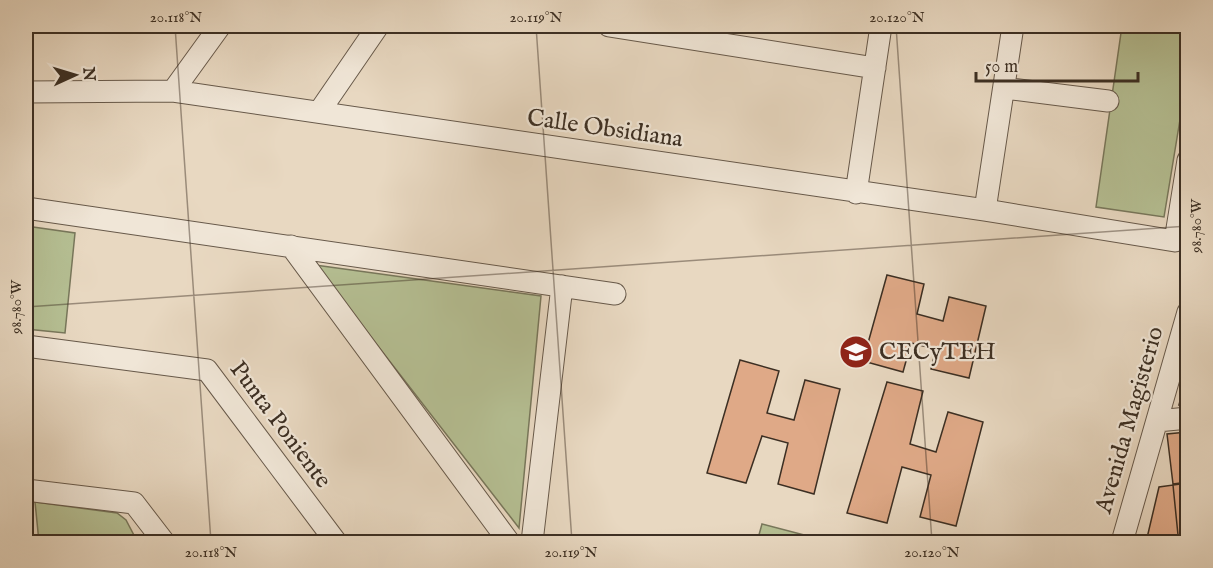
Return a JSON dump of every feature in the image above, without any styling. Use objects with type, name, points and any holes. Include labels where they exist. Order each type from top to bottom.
[{"type":"street","points":[[173,91],[220,26]]},
{"type":"street","points":[[319,112],[378,26]]},
{"type":"street","points":[[609,26],[875,68]]},
{"type":"street","points":[[856,193],[881,26]]},
{"type":"street","points":[[985,210],[1013,26]]},
{"type":"street","points":[[1004,88],[1108,101]]},
{"type":"street","name":"Calle Obsidiana","points":[[26,92],[173,91],[856,193],[985,210],[1175,241],[1188,160]]},
{"type":"street","points":[[26,208],[615,294]]},
{"type":"street","points":[[291,246],[509,543]]},
{"type":"street","points":[[532,543],[562,286]]},
{"type":"street","name":"Avenida Magisterio","points":[[1122,543],[1188,312]]},
{"type":"street","name":"Punta Poniente","points":[[26,346],[207,370],[336,543]]},
{"type":"street","points":[[1157,421],[1188,418]]},
{"type":"street","points":[[26,490],[135,503],[164,543]]},
{"type":"green space","points":[[1122,26],[1187,26],[1187,77],[1164,217],[1096,207]]},
{"type":"green space","points":[[26,226],[75,233],[65,333],[26,329]]},
{"type":"green space","points":[[315,265],[541,296],[519,528]]},
{"type":"green space","points":[[35,502],[117,513],[126,520],[137,541],[39,542]]},
{"type":"green space","points":[[762,524],[831,542],[757,542]]},
{"type":"building","points":[[887,275],[924,284],[917,314],[943,321],[949,297],[986,306],[969,378],[931,369],[936,349],[911,343],[903,372],[863,361]]},
{"type":"building","points":[[740,360],[779,371],[767,413],[794,420],[805,380],[840,389],[814,494],[778,484],[788,443],[762,436],[746,483],[707,473]]},
{"type":"building","points":[[1188,371],[1188,404],[1179,405]]},
{"type":"building","points":[[887,382],[923,391],[910,444],[936,452],[948,412],[983,422],[956,526],[920,517],[931,475],[902,467],[887,523],[847,513]]},
{"type":"building","points":[[1187,432],[1188,482],[1173,484],[1167,434]]},
{"type":"building","points":[[1188,483],[1188,534],[1178,535],[1173,485]]},
{"type":"building","points":[[1173,485],[1178,535],[1147,538],[1159,487]]},
{"type":"place","name":"CECyTEH","points":[[856,352]]}]
